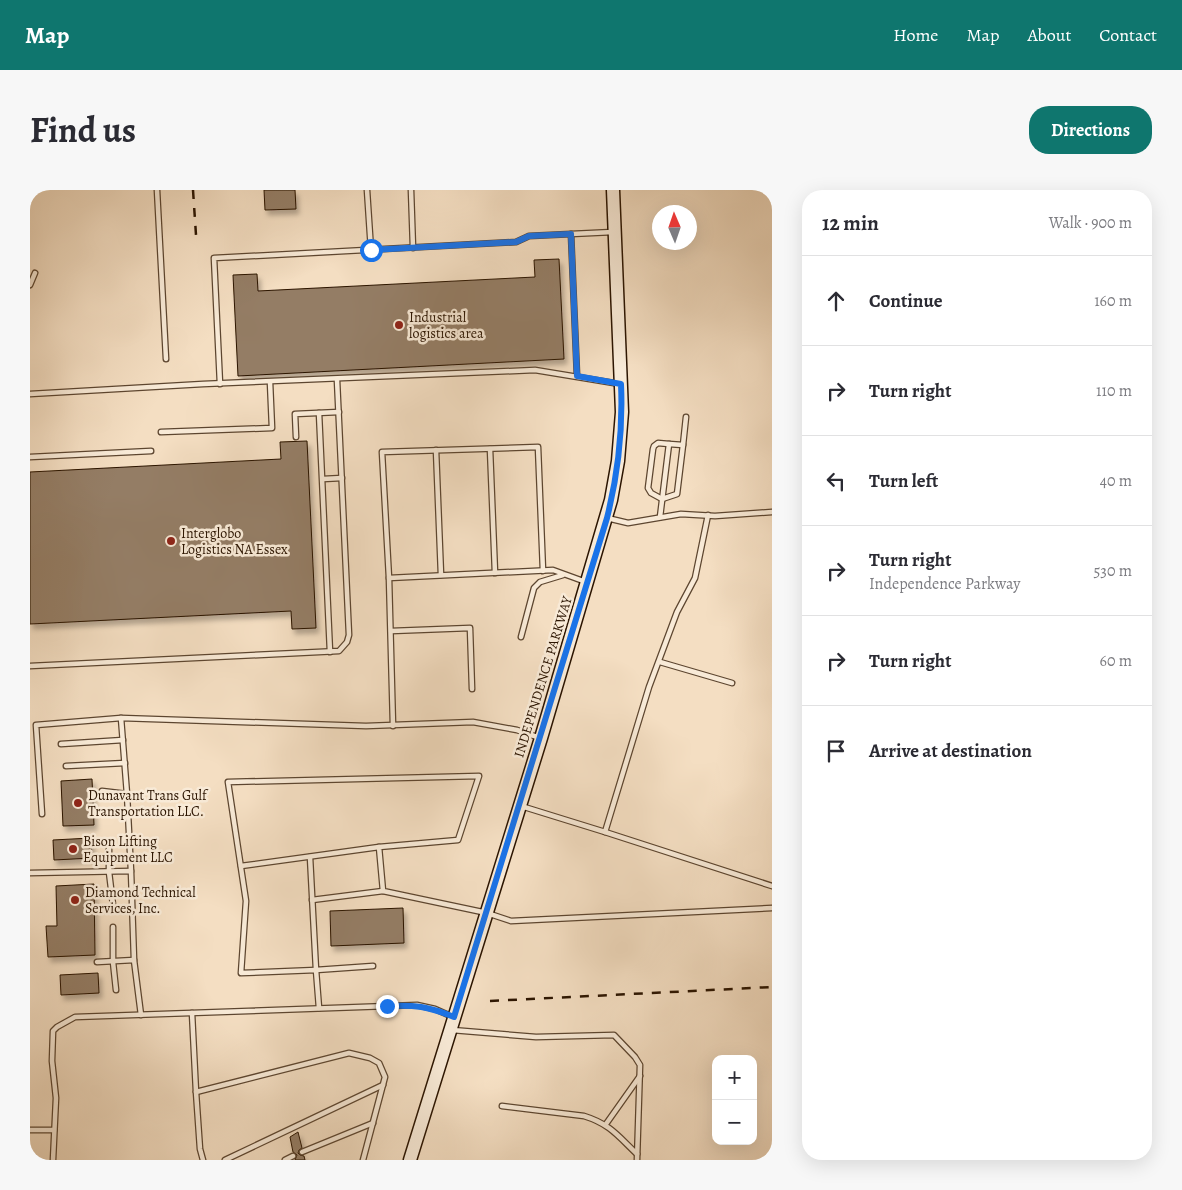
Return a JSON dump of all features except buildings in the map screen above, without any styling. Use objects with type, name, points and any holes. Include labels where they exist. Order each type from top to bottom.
[{"type":"main road","name":"INDEPENDENCE PARKWAY","points":[[410,1160],[541,738],[607,518],[615,484],[620,442],[621,384],[612,190]]},
{"type":"lane","points":[[157,190],[166,359]]},
{"type":"lane","points":[[367,190],[371,250]]},
{"type":"lane","points":[[410,190],[413,248]]},
{"type":"lane","points":[[220,384],[214,258],[516,242],[529,236],[614,232]]},
{"type":"lane","points":[[571,234],[577,376]]},
{"type":"lane","points":[[30,285],[35,273]]},
{"type":"lane","points":[[30,394],[535,370],[621,384]]},
{"type":"lane","points":[[30,666],[330,652],[339,651],[344,648],[349,635],[337,380]]},
{"type":"lane","points":[[162,432],[272,428],[270,382]]},
{"type":"lane","points":[[296,437],[295,414],[339,412]]},
{"type":"lane","points":[[320,413],[330,652]]},
{"type":"lane","points":[[683,445],[656,444],[653,449],[648,488],[662,499],[677,494],[683,445],[686,416]]},
{"type":"lane","points":[[660,517],[669,444]]},
{"type":"lane","points":[[393,726],[389,578],[382,452],[538,447],[543,571]]},
{"type":"lane","points":[[490,448],[495,573]]},
{"type":"lane","points":[[436,450],[441,575]]},
{"type":"lane","points":[[30,457],[151,451]]},
{"type":"lane","points":[[322,479],[342,478]]},
{"type":"lane","points":[[607,518],[628,522],[681,514],[708,515],[772,512]]},
{"type":"lane","points":[[605,832],[649,687],[678,612],[695,578],[708,515]]},
{"type":"lane","points":[[389,578],[552,570],[588,582]]},
{"type":"lane","points":[[521,637],[534,588],[540,582],[564,574]]},
{"type":"lane","points":[[391,631],[470,628],[472,689]]},
{"type":"lane","points":[[660,662],[732,683]]},
{"type":"lane","points":[[42,814],[36,725],[121,718],[393,726],[474,722],[517,730],[541,738]]},
{"type":"lane","points":[[121,718],[127,794],[134,960],[141,1015]]},
{"type":"lane","points":[[30,734],[36,733]]},
{"type":"lane","points":[[60,744],[123,740]]},
{"type":"lane","points":[[66,766],[124,763]]},
{"type":"lane","points":[[241,866],[379,847],[458,840],[480,776],[228,782],[246,901],[241,973],[373,966]]},
{"type":"lane","points":[[102,791],[127,794]]},
{"type":"lane","points":[[520,806],[772,886]]},
{"type":"lane","points":[[109,844],[109,872],[113,905]]},
{"type":"lane","points":[[379,847],[383,891]]},
{"type":"lane","points":[[310,857],[319,1008]]},
{"type":"lane","points":[[30,873],[131,871]]},
{"type":"lane","points":[[312,900],[383,891],[487,913],[511,921],[772,908]]},
{"type":"lane","points":[[113,927],[113,962],[116,990]]},
{"type":"lane","points":[[97,962],[134,960]]},
{"type":"lane","points":[[54,1160],[56,1098],[52,1061],[53,1032],[57,1026],[74,1017],[416,1005],[435,1009],[453,1024],[536,1037],[614,1035],[640,1065],[637,1160]]},
{"type":"lane","points":[[192,1013],[200,1149],[203,1160]]},
{"type":"lane","points":[[196,1092],[349,1054],[370,1058],[379,1063],[385,1077],[363,1160]]},
{"type":"lane","points":[[606,1124],[640,1076]]},
{"type":"lane","points":[[225,1160],[383,1085]]},
{"type":"lane","points":[[502,1106],[584,1116],[606,1124],[638,1154]]},
{"type":"lane","points":[[302,1152],[373,1123]]},
{"type":"lane","points":[[30,1130],[54,1130]]},
{"type":"lane","points":[[284,1160],[293,1156]]},
{"type":"railway","points":[[193,190],[196,235]]},
{"type":"railway","points":[[490,1001],[772,987]]},
{"type":"place","name":"Industrial logistics area","points":[[399,325]]},
{"type":"place","name":"Interglobo Logistics NA Essex","points":[[171,541]]},
{"type":"place","name":"Dunavant Trans Gulf Transportation LLC.","points":[[78,803]]},
{"type":"place","name":"Bison Lifting Equipment LLC","points":[[73,849]]},
{"type":"place","name":"Diamond Technical Services, Inc.","points":[[75,900]]},
{"type":"route","points":[[371,250],[516,242],[529,236],[571,234],[577,376],[621,384],[622,396],[618,461],[607,518],[454,1017],[435,1009],[416,1005],[387,1006]]}]
